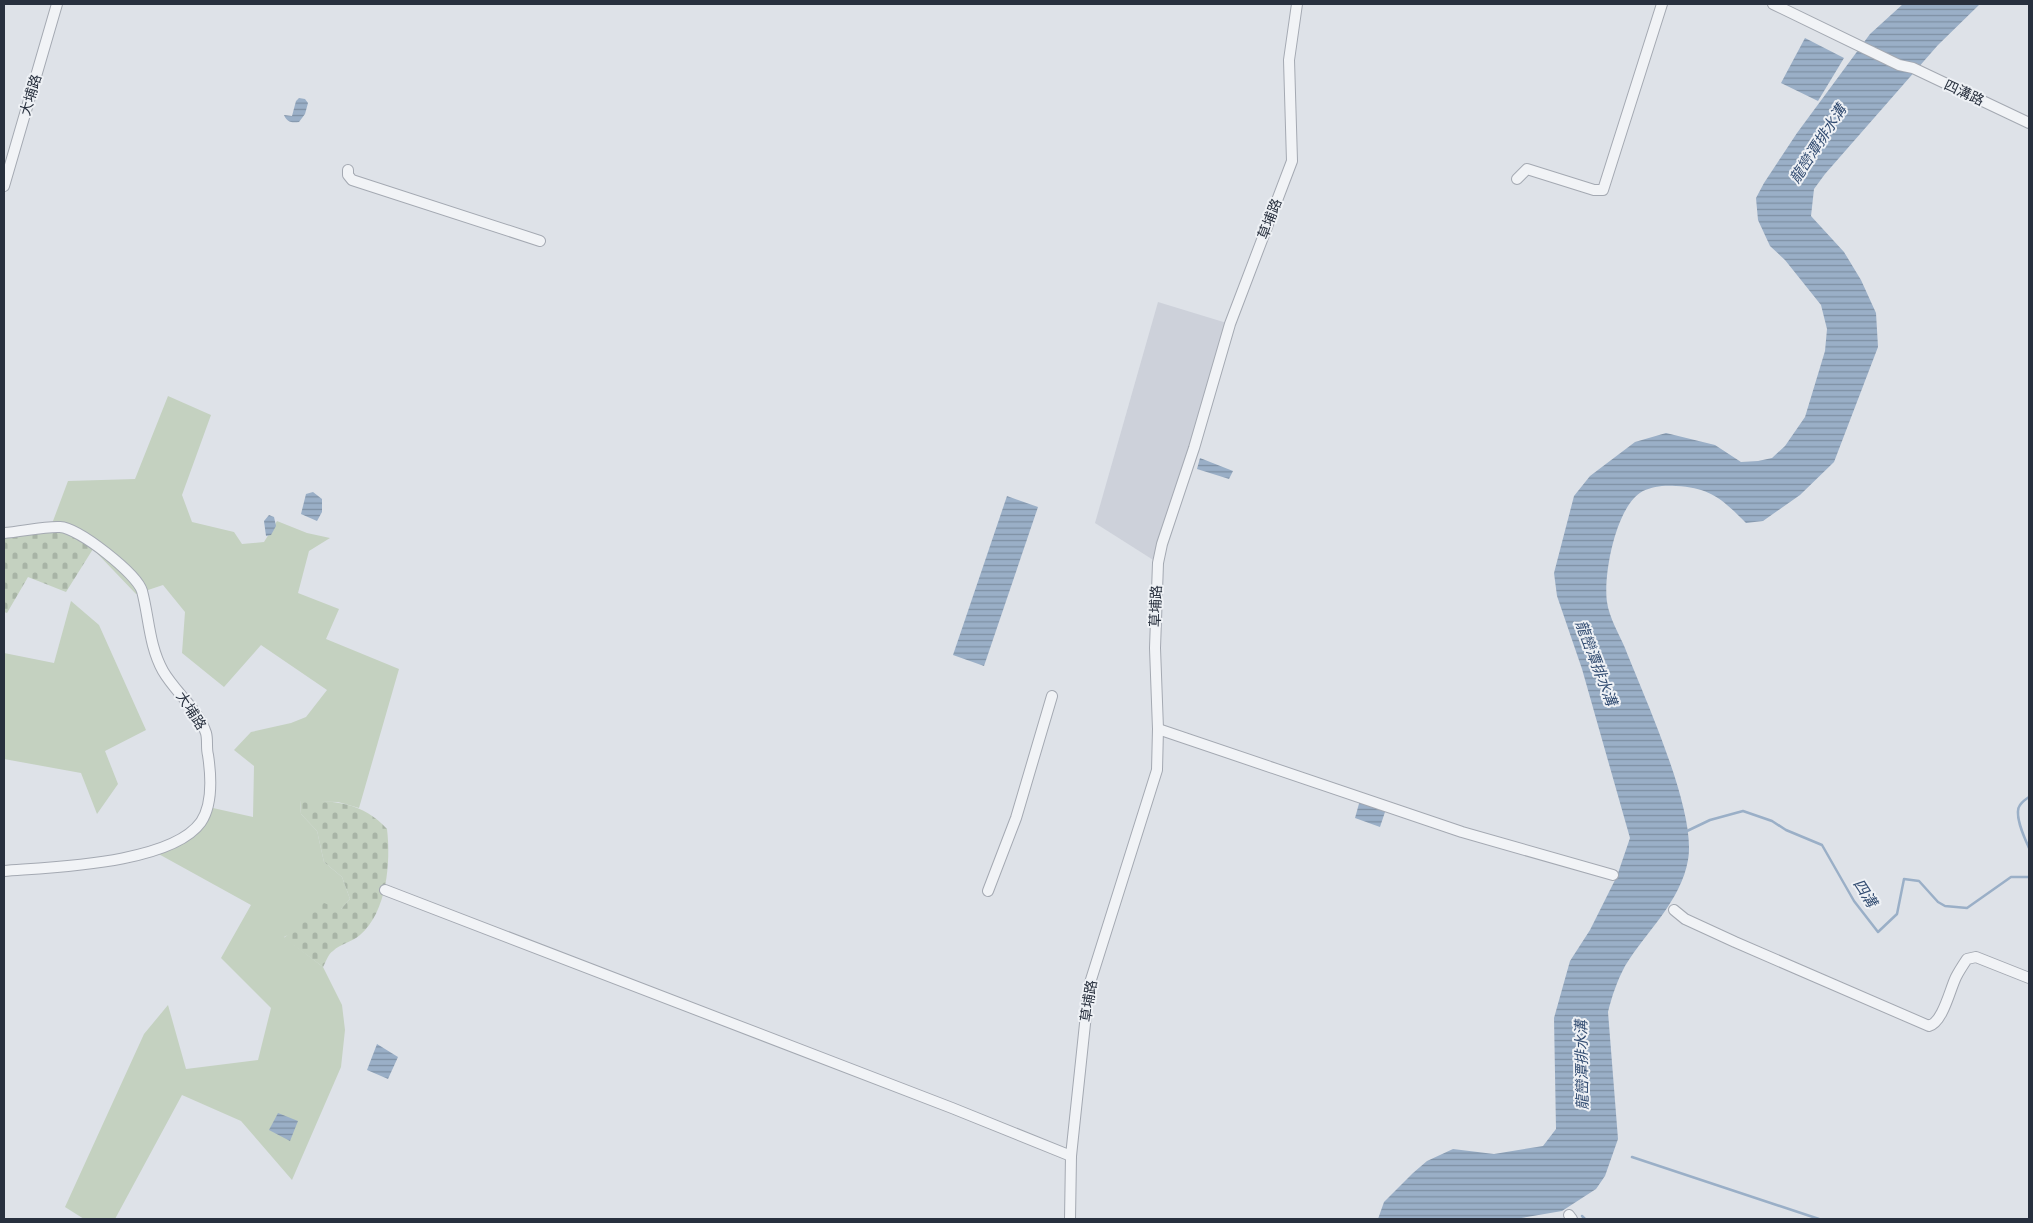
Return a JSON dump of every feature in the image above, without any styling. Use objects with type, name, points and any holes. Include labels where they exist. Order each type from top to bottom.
[{"type":"street","name":"大埔路","points":[[4,186],[58,4]]},
{"type":"street","name":"草埔路","points":[[1070,1219],[1071,1156],[1089,986],[1157,770],[1158,729],[1155,648],[1158,563],[1162,544],[1194,448],[1230,324],[1292,161],[1289,60],[1297,4]]},
{"type":"street","points":[[1517,179],[1527,169],[1594,190],[1603,190],[1662,4]]},
{"type":"street","name":"四溝路","points":[[1773,4],[1899,66],[1913,68],[2029,123]]},
{"type":"street","points":[[348,170],[348,175],[352,180],[540,242]]},
{"type":"street","name":"大埔路","points":[[4,533],[61,527],[84,536],[115,560],[141,588],[156,657],[164,673],[196,714],[206,733],[210,770],[208,808],[201,822],[190,833],[154,852],[70,866],[4,871]]},
{"type":"street","points":[[988,891],[1016,818],[1052,696]]},
{"type":"street","points":[[1158,729],[1462,832],[1613,875]]},
{"type":"street","points":[[386,890],[942,1104],[1071,1156]]},
{"type":"street","points":[[1674,910],[1685,919],[1735,942],[1929,1026],[1933,1025],[1939,1018],[1956,977],[1967,959],[1976,956],[2029,978]]},
{"type":"shaded area","points":[[1158,302],[1230,324],[1158,563],[1095,523]]},
{"type":"green space","points":[[168,396],[211,415],[182,495],[192,522],[234,532],[242,544],[264,542],[277,521],[307,533],[330,538],[309,551],[298,593],[339,609],[326,639],[399,669],[359,808],[338,802],[300,801],[301,814],[317,831],[324,862],[342,877],[350,899],[341,909],[284,937],[323,967],[342,1005],[345,1030],[341,1067],[292,1180],[241,1121],[182,1095],[115,1219],[84,1219],[65,1207],[144,1034],[168,1005],[186,1069],[258,1060],[271,1008],[221,958],[251,905],[155,852],[196,824],[204,806],[253,817],[254,766],[234,750],[251,732],[291,723],[306,717],[327,690],[261,645],[224,687],[182,653],[185,612],[163,585],[136,594],[93,549],[50,529],[68,481],[135,479]]},
{"type":"green space","points":[[50,529],[77,534],[93,549],[66,592],[28,577],[7,613],[4,612],[4,534]]},
{"type":"green space","points":[[71,601],[99,625],[146,730],[105,751],[118,784],[97,814],[81,773],[4,759],[4,653],[54,663]]},
{"type":"green space","points":[[300,800],[336,802],[358,808],[378,820],[387,829],[387,871],[385,886],[376,913],[360,935],[331,952],[323,967],[284,938],[324,903],[341,909],[350,899],[342,877],[324,862],[317,831],[301,814]]},
{"type":"water","name":"龍巒潭排水溝","points":[[1903,4],[1980,4],[1938,45],[1814,189],[1811,216],[1844,252],[1861,280],[1876,313],[1878,347],[1834,462],[1800,495],[1763,521],[1746,523],[1723,501],[1698,489],[1668,486],[1647,489],[1634,499],[1625,510],[1613,542],[1607,575],[1608,608],[1667,754],[1685,813],[1689,839],[1688,860],[1678,889],[1671,903],[1625,966],[1608,1012],[1618,1139],[1605,1176],[1596,1189],[1562,1211],[1515,1219],[1378,1219],[1384,1202],[1427,1161],[1453,1149],[1494,1154],[1543,1146],[1556,1129],[1554,1018],[1570,961],[1590,930],[1617,876],[1630,838],[1582,669],[1557,596],[1554,573],[1574,496],[1590,476],[1635,442],[1666,433],[1715,445],[1741,462],[1758,461],[1772,458],[1785,446],[1805,417],[1825,351],[1827,329],[1821,305],[1785,260],[1770,246],[1758,220],[1756,198],[1797,133],[1870,34]]},
{"type":"water","points":[[1805,38],[1844,58],[1818,101],[1781,83]]},
{"type":"water","points":[[299,98],[305,99],[308,103],[305,114],[299,122],[290,122],[284,115],[292,116],[296,101]]},
{"type":"water","points":[[1200,458],[1233,471],[1229,479],[1197,469]]},
{"type":"water","points":[[313,492],[322,499],[322,512],[317,521],[301,514],[306,494]]},
{"type":"water","points":[[1007,496],[1038,507],[984,666],[953,655]]},
{"type":"water","points":[[269,515],[274,517],[276,526],[271,535],[266,536],[264,521]]},
{"type":"water","points":[[1360,800],[1386,809],[1380,827],[1355,818]]},
{"type":"water","points":[[377,1044],[398,1057],[388,1079],[367,1070]]},
{"type":"water","points":[[278,1113],[298,1121],[290,1141],[269,1130]]},
{"type":"waterway","name":"四溝","points":[[2029,797],[2018,809],[2020,826],[2029,848]]},
{"type":"waterway","name":"四溝","points":[[1687,831],[1710,820],[1743,811],[1772,821],[1786,830],[1822,845],[1854,901],[1878,932],[1897,914],[1904,879],[1919,881],[1938,902],[1945,906],[1967,908],[2011,877],[2029,877]]},
{"type":"waterway","points":[[1632,1157],[1819,1219]]},
{"type":"waterway","points":[[1582,1216],[1585,1219]]}]
